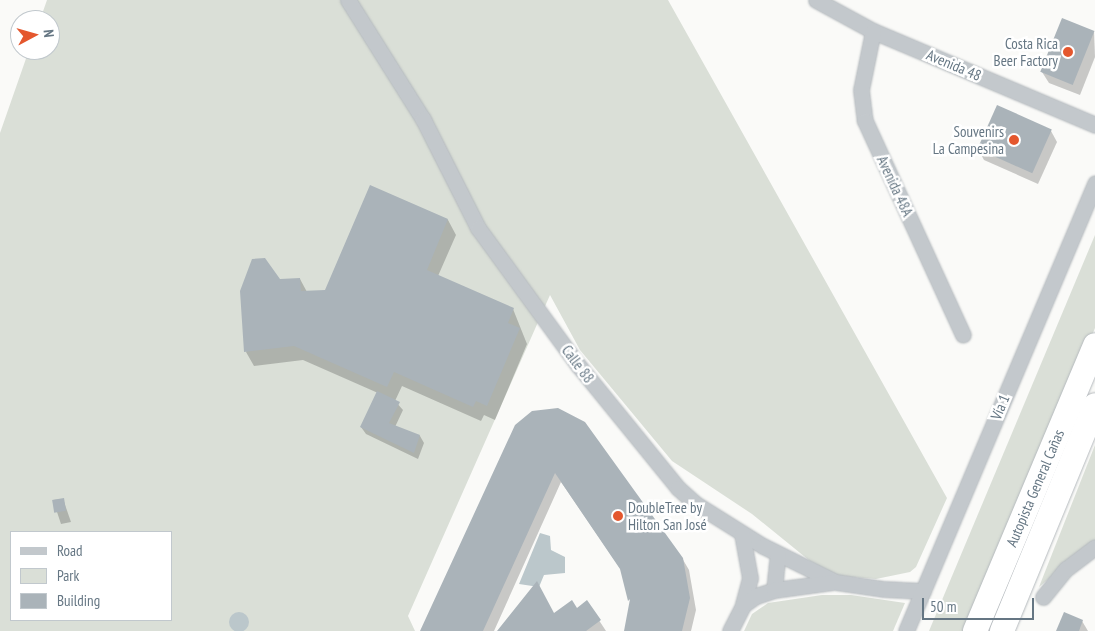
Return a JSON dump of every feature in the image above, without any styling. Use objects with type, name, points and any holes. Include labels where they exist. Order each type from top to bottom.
[{"type":"highway","name":"Autopista General Cañas","points":[[976,631],[1095,345]]},
{"type":"highway","name":"Autopista General Cañas","points":[[1002,631],[1095,405]]},
{"type":"street","name":"Calle 88","points":[[348,0],[423,119],[478,228],[578,365],[678,488],[696,504],[742,534],[836,582],[923,591]]},
{"type":"street","name":"Avenida 48","points":[[816,0],[872,30],[1095,125]]},
{"type":"street","name":"Avenida 48A","points":[[872,30],[861,90],[865,121],[963,335]]},
{"type":"street","name":"Vía 1","points":[[906,631],[1095,183]]},
{"type":"street","points":[[730,631],[743,605],[750,578],[742,534]]},
{"type":"street","points":[[1043,596],[1066,569],[1095,547]]},
{"type":"street","points":[[774,590],[778,554]]},
{"type":"street","points":[[743,605],[774,590],[836,582]]},
{"type":"green space","points":[[47,0],[668,0],[947,498],[916,567],[910,572],[876,579],[838,576],[810,561],[752,514],[672,461],[580,350],[550,295],[408,616],[415,631],[0,631],[0,133],[26,60],[60,60],[60,10],[44,10]]},
{"type":"green space","points":[[1095,235],[1095,328],[968,631],[929,631]]},
{"type":"green space","points":[[1095,445],[1095,541],[1039,587]]},
{"type":"green space","points":[[822,595],[851,595],[905,603],[893,631],[744,631],[752,614],[768,603]]},
{"type":"shaded area","points":[[540,533],[550,536],[551,550],[565,557],[565,573],[544,575],[539,587],[519,584]]},
{"type":"shaded area","points":[[239,612],[246,615],[249,622],[246,629],[239,632],[232,629],[229,622],[232,615]]},
{"type":"building","name":"Costa Rica Beer Factory","points":[[1062,18],[1094,31],[1073,85],[1040,72]]},
{"type":"building","name":"Souvenirs La Campesina","points":[[997,105],[1052,129],[1032,173],[977,149]]},
{"type":"building","points":[[370,185],[448,219],[427,270],[514,308],[508,323],[520,328],[487,406],[476,401],[473,407],[394,372],[387,387],[294,346],[244,352],[240,291],[252,259],[265,258],[280,279],[300,278],[301,291],[325,290]]},
{"type":"building","points":[[377,391],[400,402],[389,423],[420,435],[414,453],[360,427]]},
{"type":"building","name":"DoubleTree by Hilton San José","points":[[558,408],[585,422],[683,558],[690,598],[682,631],[624,631],[630,599],[628,601],[620,569],[555,473],[483,631],[420,631],[515,425],[532,411]]},
{"type":"building","points":[[64,498],[66,511],[54,513],[52,500]]},
{"type":"building","points":[[537,581],[554,613],[572,600],[577,608],[587,600],[601,620],[586,631],[497,631]]},
{"type":"building","points":[[1064,612],[1083,620],[1079,631],[1056,631]]},
{"type":"place","name":"Costa Rica Beer Factory","points":[[1068,52]]},
{"type":"place","name":"Souvenirs La Campesina","points":[[1014,140]]},
{"type":"place","name":"DoubleTree by Hilton San José","points":[[618,516]]}]
